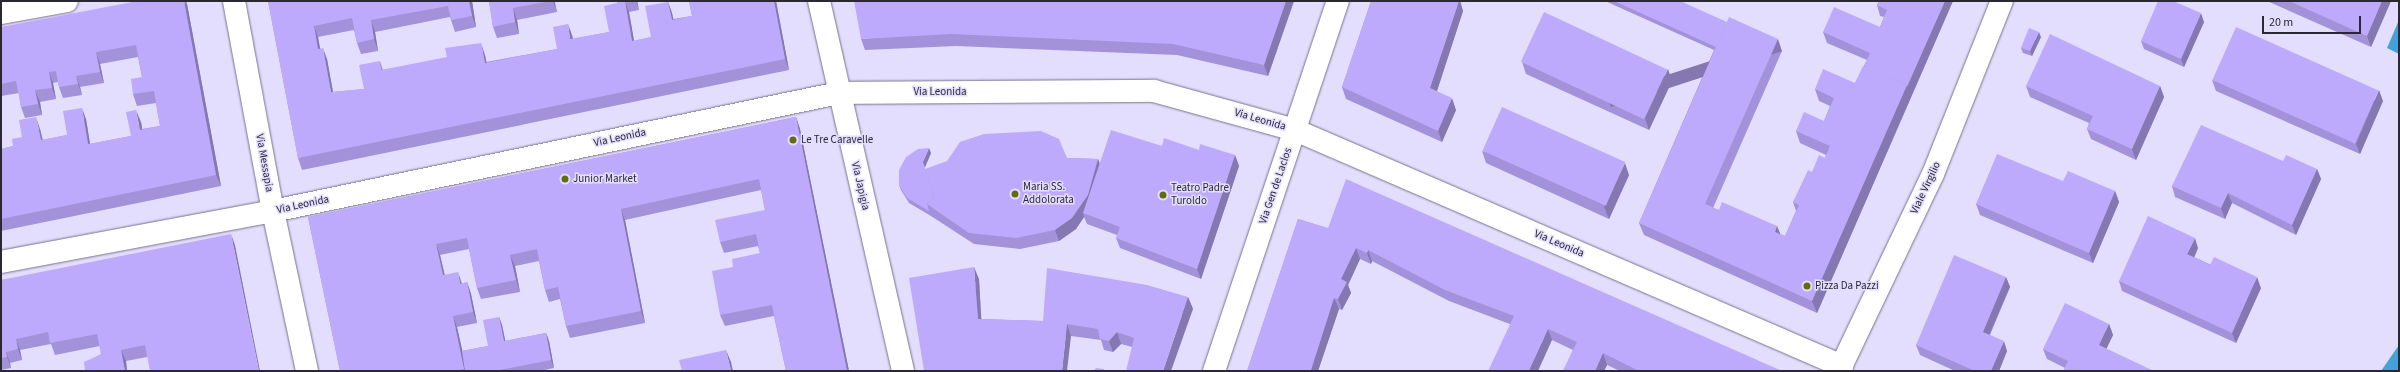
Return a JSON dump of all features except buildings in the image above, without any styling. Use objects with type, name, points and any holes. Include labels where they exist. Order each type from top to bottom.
[{"type":"street","points":[[1,13],[67,1]]},
{"type":"street","name":"Via Messapia","points":[[234,1],[273,211],[308,371]]},
{"type":"street","name":"Via Japigia","points":[[819,1],[838,92],[903,371]]},
{"type":"street","name":"Via Gen de Laclos","points":[[1214,371],[1338,1]]},
{"type":"street","name":"Viale Virgilio","points":[[1840,368],[1934,174],[2002,1]]},
{"type":"street","name":"Via Leonida","points":[[1,262],[273,211],[838,92],[1154,91],[1295,130],[1840,368]]},
{"type":"water","points":[[2399,20],[2399,54],[2387,48]]},
{"type":"water","points":[[2399,345],[2399,371],[2381,371]]},
{"type":"place","name":"Le Tre Caravelle","points":[[793,140]]},
{"type":"place","name":"Junior Market","points":[[565,179]]},
{"type":"place","name":"Maria SS. Addolorata","points":[[1015,194]]},
{"type":"place","name":"Teatro Padre Turoldo","points":[[1163,195]]},
{"type":"place","name":"Pizza Da Pazzi","points":[[1807,286]]}]
